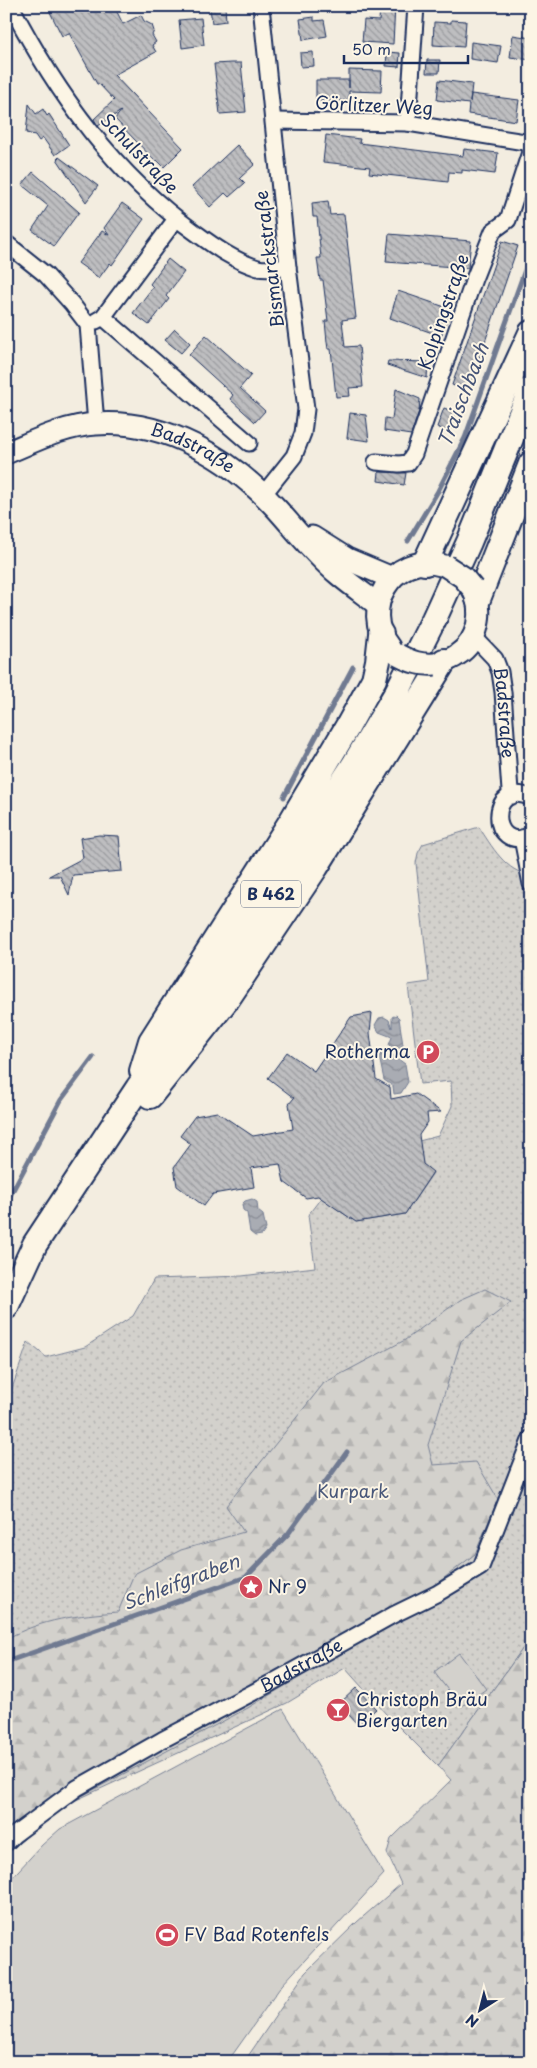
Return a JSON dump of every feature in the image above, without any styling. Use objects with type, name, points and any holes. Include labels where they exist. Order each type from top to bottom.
[{"type":"main road","points":[[436,565],[531,333]]},
{"type":"main road","name":"B 462","points":[[6,1307],[35,1244],[138,1088],[204,995],[268,899],[350,771],[396,694],[434,619],[469,542],[531,389]]},
{"type":"main road","points":[[475,594],[531,464]]},
{"type":"main road","points":[[138,1088],[150,1041],[292,820],[374,680],[381,634]]},
{"type":"main road","points":[[35,1244],[70,1214],[142,1107],[228,998],[316,867],[440,663]]},
{"type":"street","name":"Schulstraße","points":[[11,6],[31,44],[82,122],[125,172],[176,219],[226,254],[260,269],[288,267]]},
{"type":"street","name":"Bismarckstraße","points":[[261,6],[288,267],[306,409],[304,433],[294,456],[269,501]]},
{"type":"street","points":[[408,123],[416,6]]},
{"type":"street","name":"Görlitzer Weg","points":[[274,121],[408,123],[531,143]]},
{"type":"street","name":"Kolpingstraße","points":[[376,462],[408,463],[414,454],[474,279],[493,231],[508,220],[531,149]]},
{"type":"street","points":[[88,325],[103,317],[176,219]]},
{"type":"street","points":[[6,243],[46,276],[72,304],[88,325],[96,424]]},
{"type":"street","points":[[103,317],[249,444]]},
{"type":"street","name":"Badstraße","points":[[6,453],[57,432],[96,424],[145,428],[184,440],[221,461],[310,535],[347,559],[392,578]]},
{"type":"street","name":"Badstraße","points":[[269,501],[305,542],[338,574],[378,604]]},
{"type":"street","points":[[436,565],[463,577],[475,594],[479,616],[474,637],[462,651],[440,663],[422,665],[410,662],[388,646],[381,634],[377,619],[378,604],[381,593],[392,578],[403,569],[436,565]]},
{"type":"street","name":"Badstraße","points":[[474,637],[495,659],[500,672],[510,791],[512,796]]},
{"type":"street","points":[[531,798],[518,794],[506,799],[499,808],[498,820],[504,832],[515,838],[526,837],[531,884]]},
{"type":"street","name":"Badstraße","points":[[6,1842],[77,1788],[393,1615],[438,1593],[481,1567],[531,1438]]},
{"type":"green space","name":"Kurpark","points":[[479,827],[494,850],[507,864],[522,873],[531,875],[531,1637],[438,1766],[386,1714],[345,1668],[287,1703],[61,1807],[6,1854],[6,1406],[28,1342],[46,1357],[85,1347],[133,1316],[154,1279],[242,1276],[315,1267],[308,1215],[321,1198],[356,1222],[405,1214],[433,1173],[419,1162],[419,1141],[438,1136],[452,1106],[451,1081],[420,1084],[408,985],[429,982],[416,863],[418,853],[423,844]]},
{"type":"green space","points":[[485,1289],[511,1302],[461,1341],[428,1445],[433,1465],[476,1462],[498,1499],[475,1554],[439,1582],[289,1670],[293,1681],[246,1709],[61,1807],[6,1854],[6,1639],[47,1622],[118,1612],[134,1574],[181,1550],[244,1532],[226,1506],[324,1383],[405,1340],[460,1300]]},
{"type":"green space","points":[[531,1637],[531,2062],[244,2062],[305,1973],[357,1922],[401,1884],[387,1853],[391,1839],[451,1780],[438,1766]]},
{"type":"green space","points":[[459,1653],[486,1689],[461,1707],[434,1672]]},
{"type":"green space","name":"FV Bad Rotenfels","points":[[283,1709],[384,1874],[282,1985],[233,2054],[224,2062],[6,2062],[6,1884],[42,1845],[60,1829]]},
{"type":"water","points":[[396,1015],[399,1018],[403,1045],[401,1049],[395,1052],[389,1045],[392,1037],[379,1032],[375,1025],[379,1018],[384,1017],[389,1020],[392,1028],[392,1017]]},
{"type":"water","points":[[384,1049],[405,1064],[408,1082],[401,1093],[394,1094],[393,1086],[384,1080],[379,1056]]},
{"type":"water","points":[[252,1199],[257,1202],[258,1211],[263,1215],[266,1229],[262,1235],[255,1236],[250,1232],[247,1213],[243,1210],[242,1204]]},
{"type":"building","points":[[61,6],[114,6],[123,24],[141,15],[144,21],[152,25],[154,31],[152,35],[156,42],[152,45],[156,52],[114,75],[183,148],[164,167],[157,160],[155,161],[115,119],[121,111],[98,126],[94,119],[114,100],[97,84],[69,33],[62,36],[50,12]]},
{"type":"building","points":[[225,6],[226,21],[212,23],[210,8]]},
{"type":"building","points":[[380,6],[395,6],[393,44],[362,42],[364,20],[379,21]]},
{"type":"building","points":[[314,17],[314,21],[324,20],[327,36],[303,40],[300,19]]},
{"type":"building","points":[[201,18],[204,45],[182,48],[179,20]]},
{"type":"building","points":[[451,20],[466,21],[464,47],[433,45],[434,22],[451,23]]},
{"type":"building","points":[[513,35],[531,38],[531,60],[510,57]]},
{"type":"building","points":[[471,42],[501,46],[498,63],[470,59]]},
{"type":"building","points":[[313,52],[314,66],[301,67],[300,53]]},
{"type":"building","points":[[387,52],[400,53],[399,67],[386,66]]},
{"type":"building","points":[[427,60],[440,60],[439,73],[426,73]]},
{"type":"building","points":[[241,63],[246,112],[220,114],[214,64]]},
{"type":"building","points":[[349,70],[382,71],[381,92],[349,91],[349,101],[316,101],[316,80],[349,80]]},
{"type":"building","points":[[439,80],[472,84],[470,102],[471,94],[519,100],[516,121],[468,114],[469,104],[437,100]]},
{"type":"building","points":[[29,104],[36,114],[43,109],[47,116],[49,114],[69,145],[55,155],[43,138],[39,141],[35,135],[26,133]]},
{"type":"building","points":[[326,135],[360,139],[359,143],[463,156],[464,149],[498,153],[495,174],[462,170],[462,173],[449,172],[448,182],[369,173],[370,167],[323,162]]},
{"type":"building","points":[[237,145],[255,164],[240,178],[245,183],[229,197],[225,193],[210,207],[192,187]]},
{"type":"building","points":[[59,157],[98,186],[86,202],[57,159]]},
{"type":"building","points":[[33,172],[79,212],[54,246],[32,230],[48,206],[22,185]]},
{"type":"building","points":[[328,201],[330,215],[344,214],[356,318],[342,320],[345,347],[359,346],[363,387],[349,388],[350,396],[336,397],[331,349],[328,349],[327,342],[325,321],[328,321],[323,280],[320,280],[317,258],[321,258],[317,217],[313,217],[312,203]]},
{"type":"building","points":[[122,203],[144,219],[112,265],[110,263],[99,278],[78,263],[102,231],[109,235],[104,228]]},
{"type":"building","points":[[389,234],[471,241],[468,268],[386,262]]},
{"type":"building","points":[[502,241],[518,246],[468,391],[452,385]]},
{"type":"building","points":[[168,259],[184,272],[166,296],[169,299],[149,325],[133,313],[153,287],[150,284]]},
{"type":"building","points":[[398,291],[451,309],[441,336],[390,318]]},
{"type":"building","points":[[175,329],[190,343],[181,353],[165,340]]},
{"type":"building","points":[[206,335],[251,375],[240,388],[265,411],[255,422],[230,399],[233,395],[189,355]]},
{"type":"building","points":[[388,361],[428,362],[427,378],[387,365]]},
{"type":"building","points":[[396,389],[420,399],[419,411],[411,435],[384,431],[385,418],[392,419]]},
{"type":"building","points":[[444,408],[457,413],[449,432],[437,427]]},
{"type":"building","points":[[350,413],[366,415],[369,441],[347,438]]},
{"type":"building","points":[[379,472],[406,473],[404,485],[378,481]]},
{"type":"building","points":[[99,835],[119,836],[122,871],[73,875],[69,895],[60,876],[49,876],[83,858],[80,838]]},
{"type":"building","points":[[372,1013],[370,1033],[376,1079],[390,1087],[391,1099],[416,1094],[441,1112],[427,1113],[428,1122],[419,1135],[423,1164],[433,1172],[405,1214],[356,1222],[318,1196],[306,1198],[284,1182],[280,1164],[251,1168],[254,1187],[213,1194],[204,1206],[177,1186],[174,1167],[191,1144],[180,1136],[195,1116],[217,1112],[253,1136],[293,1129],[289,1104],[294,1098],[268,1078],[287,1052],[314,1071],[351,1017]]},
{"type":"building","points":[[356,1688],[376,1709],[358,1725],[339,1704]]},
{"type":"waterway","name":"Traischbach","points":[[408,541],[438,491],[465,438],[531,253]]},
{"type":"waterway","name":"Traischbach","points":[[284,797],[353,667]]},
{"type":"waterway","name":"Traischbach","points":[[6,1203],[61,1100],[93,1057]]},
{"type":"waterway","name":"Schleifgraben","points":[[6,1662],[246,1577],[288,1534],[347,1452]]},
{"type":"place","name":"Rotherma","points":[[428,1052]]},
{"type":"place","name":"Nr 9","points":[[251,1587]]},
{"type":"place","name":"Christoph Bräu Biergarten","points":[[338,1710]]},
{"type":"place","name":"FV Bad Rotenfels","points":[[167,1935]]}]
